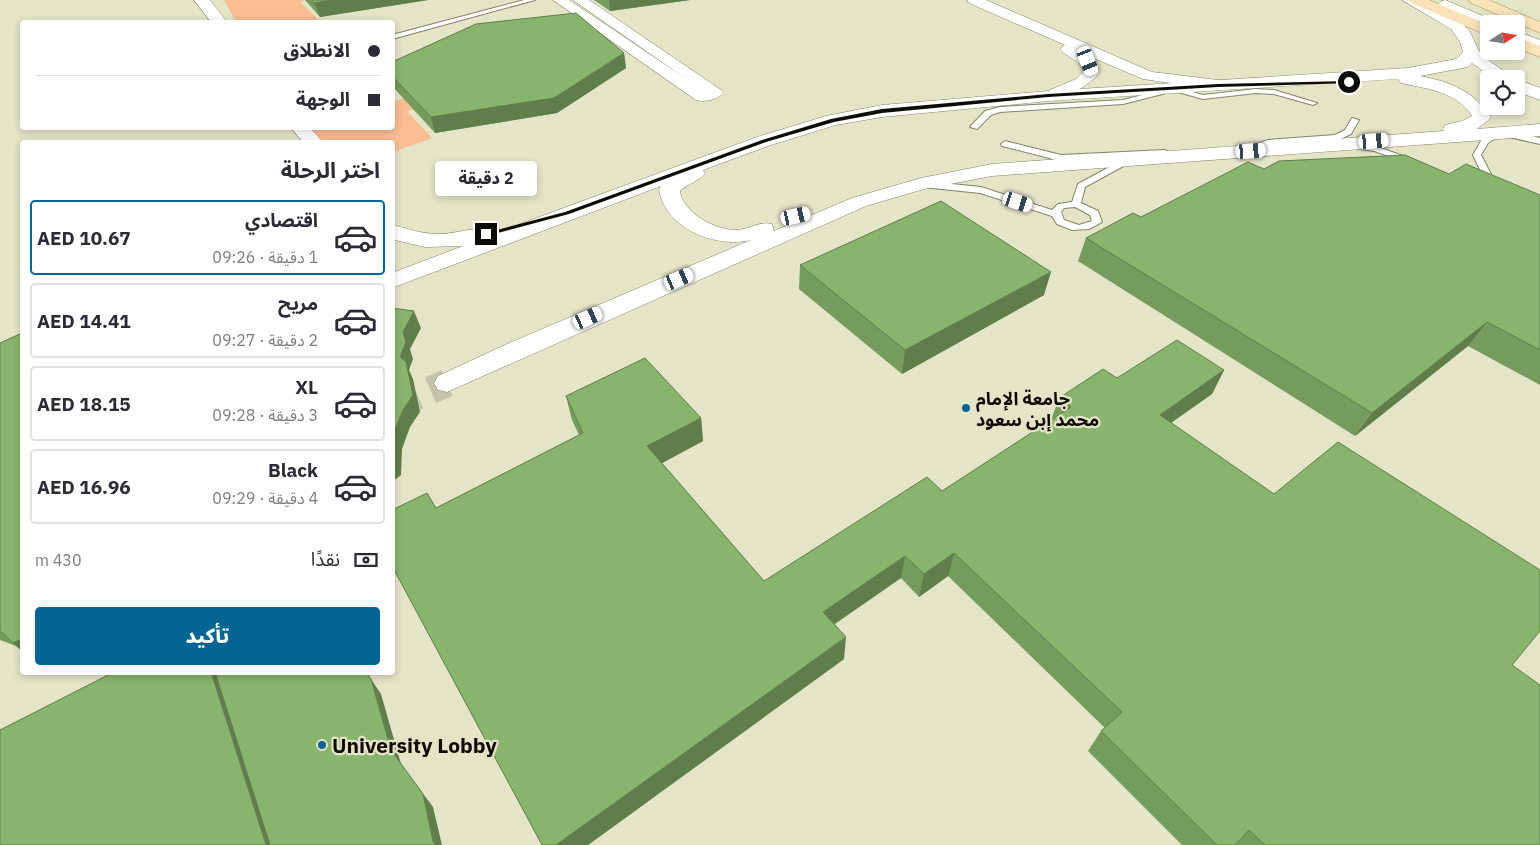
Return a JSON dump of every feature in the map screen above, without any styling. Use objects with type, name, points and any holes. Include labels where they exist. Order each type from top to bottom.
[{"type":"main road","points":[[1416,0],[1480,27]]},
{"type":"main road","points":[[1458,0],[1492,15]]},
{"type":"main road","points":[[1476,0],[1540,28]]},
{"type":"main road","points":[[1525,30],[1540,36]]},
{"type":"main road","points":[[1525,46],[1540,52]]},
{"type":"street","points":[[202,0],[217,20]]},
{"type":"street","points":[[560,0],[702,98],[716,92],[580,0]]},
{"type":"street","points":[[959,0],[1070,50],[1088,61],[1092,72],[1082,82],[1048,96]]},
{"type":"street","points":[[974,0],[1149,76],[1218,85]]},
{"type":"street","points":[[1410,0],[1459,27],[1468,36],[1471,53],[1491,70]]},
{"type":"street","points":[[1434,0],[1480,20]]},
{"type":"street","points":[[1525,40],[1540,46]]},
{"type":"street","points":[[395,280],[567,213],[764,141],[833,120],[882,111],[1048,96],[1408,74],[1462,63],[1471,53]]},
{"type":"street","points":[[1285,82],[1349,82],[1405,79],[1426,82],[1466,97],[1477,107],[1482,118],[1468,126],[1409,139]]},
{"type":"street","points":[[1525,88],[1540,95]]},
{"type":"street","points":[[302,130],[311,140]]},
{"type":"street","points":[[764,141],[682,178],[669,189],[669,198],[679,213],[725,236],[745,236],[796,216],[859,202],[920,184],[992,170],[1540,130]]},
{"type":"street","points":[[447,383],[525,346],[859,202]]},
{"type":"street","points":[[395,232],[424,241],[469,239],[567,213]]},
{"type":"lane","points":[[395,29],[512,0]]},
{"type":"lane","points":[[395,36],[532,0]]},
{"type":"lane","points":[[974,127],[988,113],[1000,110],[1124,102],[1174,89],[1203,97],[1256,91],[1274,92],[1313,103]]},
{"type":"lane","points":[[1004,144],[1061,158],[1147,153],[1233,153],[1268,143],[1337,137],[1348,132],[1355,120]]},
{"type":"lane","points":[[1486,174],[1477,155],[1485,140],[1500,132],[1540,141]]},
{"type":"lane","points":[[1339,144],[1375,149],[1416,162]]},
{"type":"lane","points":[[1076,204],[1080,186],[1126,161]]},
{"type":"lane","points":[[920,184],[981,190],[1055,214],[1063,223],[1074,227],[1090,227],[1097,222],[1095,213],[1076,204],[1061,206],[1055,214]]},
{"type":"shaded area","points":[[224,0],[305,0],[300,2],[319,20],[235,20]]},
{"type":"shaded area","points":[[490,68],[473,92],[407,111],[432,138],[395,151],[395,140],[318,140],[310,130],[395,130],[395,101]]},
{"type":"building","points":[[312,0],[333,0],[314,3]]},
{"type":"building","points":[[576,13],[624,53],[554,98],[431,117],[395,79],[395,61],[476,24]]},
{"type":"building","points":[[1405,155],[1449,174],[1466,164],[1540,195],[1540,350],[1487,322],[1372,413],[1086,238],[1133,213],[1141,217],[1248,162],[1264,169],[1279,161]]},
{"type":"building","points":[[941,201],[1051,272],[905,350],[800,265]]},
{"type":"building","points":[[395,308],[414,311],[403,332],[406,342],[400,357],[406,362],[413,395],[403,410],[395,430]]},
{"type":"building","points":[[20,334],[20,640],[13,643],[0,632],[0,343]]},
{"type":"building","points":[[1177,340],[1224,370],[1160,415],[1274,494],[1338,442],[1540,570],[1540,631],[1512,665],[1540,685],[1540,845],[1265,845],[1249,830],[1235,845],[1217,845],[1101,731],[1122,712],[954,553],[924,574],[905,556],[823,612],[846,637],[556,845],[542,845],[395,572],[395,509],[427,493],[436,508],[583,433],[566,396],[645,358],[701,418],[647,446],[764,581],[927,477],[942,491],[1071,407],[1059,398],[1103,369],[1117,378]]},
{"type":"building","points":[[108,675],[212,675],[266,845],[0,845],[0,730]]},
{"type":"building","name":"University Lobby","points":[[216,675],[368,675],[371,679],[391,750],[423,794],[435,845],[270,845]]},
{"type":"tunnel","points":[[395,406],[447,383]]},
{"type":"place","name":"جامعة الإمام محمد إبن سعود","points":[[966,408]]},
{"type":"place","name":"University Lobby","points":[[322,745]]},
{"type":"route","points":[[486,234],[567,213],[764,141],[833,120],[882,111],[1048,96],[1218,85],[1349,82]]}]
